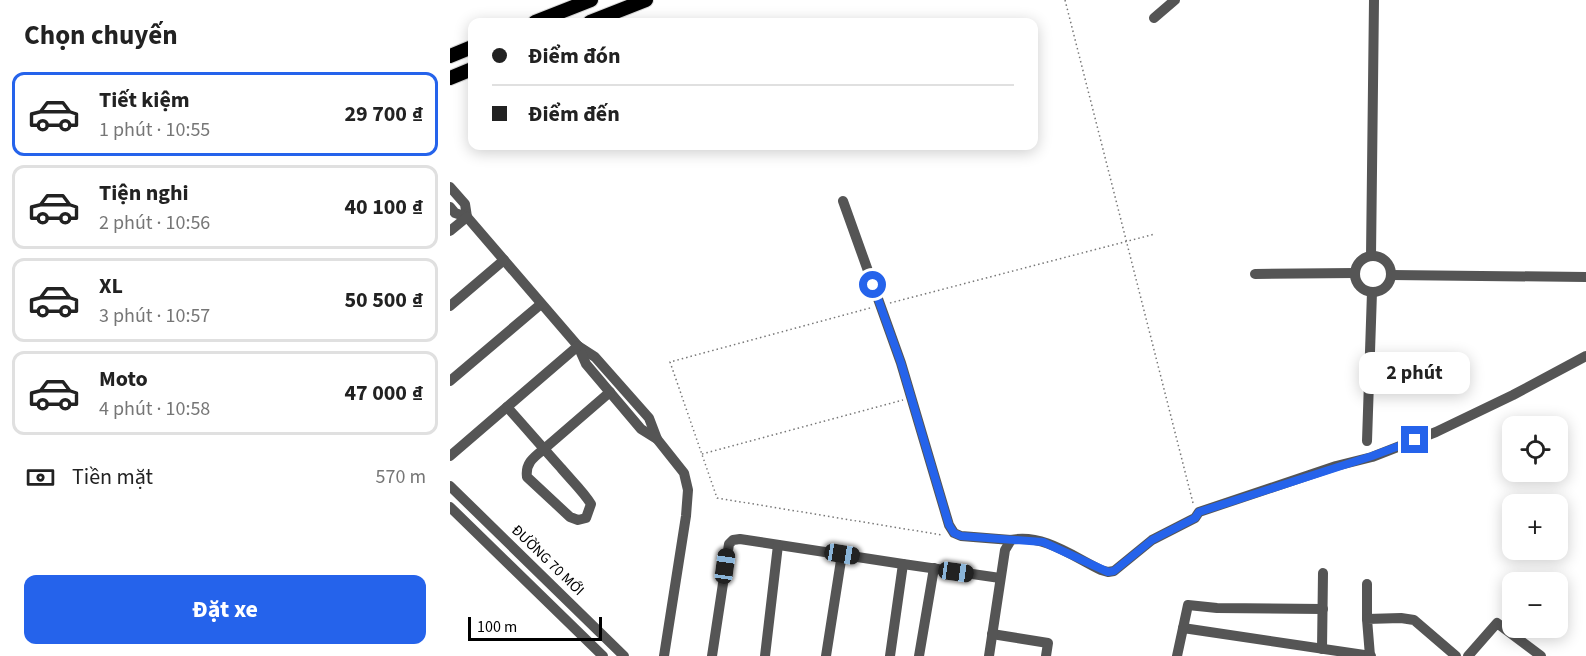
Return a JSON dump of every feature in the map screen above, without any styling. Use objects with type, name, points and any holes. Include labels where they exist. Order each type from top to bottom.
[{"type":"main road","points":[[545,18],[591,0]]},
{"type":"main road","points":[[600,18],[646,0]]},
{"type":"main road","points":[[450,56],[468,49]]},
{"type":"main road","points":[[450,78],[468,71]]},
{"type":"street","points":[[1154,18],[1174,0]]},
{"type":"street","points":[[1371,256],[1374,0]]},
{"type":"street","points":[[450,187],[465,204],[467,217]]},
{"type":"street","points":[[843,201],[911,397],[949,525],[954,533],[961,536],[1027,540],[1049,544],[1108,572],[1114,571],[1152,540],[1195,518],[1199,512],[1372,456],[1436,432],[1514,395],[1586,356]]},
{"type":"street","points":[[450,207],[455,213],[467,217],[578,346],[595,357],[649,418],[657,440]]},
{"type":"street","points":[[450,231],[467,217]]},
{"type":"street","points":[[1371,256],[1383,259],[1390,269],[1390,281],[1383,290],[1372,292],[1357,284],[1354,273],[1360,261],[1371,256]]},
{"type":"street","points":[[450,306],[504,260]]},
{"type":"street","points":[[1255,274],[1354,273]]},
{"type":"street","points":[[1391,275],[1586,277]]},
{"type":"street","points":[[1367,441],[1372,292]]},
{"type":"street","points":[[450,381],[541,304]]},
{"type":"street","points":[[578,346],[586,364],[641,429],[657,440],[684,473],[688,490],[686,516],[664,656]]},
{"type":"street","points":[[450,456],[578,346]]},
{"type":"street","points":[[507,407],[544,449],[587,497],[591,504],[586,518],[578,520],[570,517],[527,477],[526,469],[530,460],[544,449],[610,392]]},
{"type":"street","name":"ĐƯỜNG 70 MỚI","points":[[450,486],[624,656]]},
{"type":"street","name":"ĐƯỜNG 70 MỚI","points":[[450,507],[603,656]]},
{"type":"street","points":[[712,656],[729,544],[733,540],[778,544],[1000,578]]},
{"type":"street","points":[[989,656],[1005,550],[1011,540]]},
{"type":"street","points":[[765,656],[778,544]]},
{"type":"street","points":[[826,656],[842,554]]},
{"type":"street","points":[[890,656],[903,564]]},
{"type":"street","points":[[920,656],[934,568]]},
{"type":"street","points":[[1322,649],[1323,573]]},
{"type":"street","points":[[1183,628],[1370,656],[1367,584]]},
{"type":"street","points":[[1177,656],[1188,605],[1217,609],[1323,609]]},
{"type":"street","points":[[1367,619],[1414,620],[1456,656]]},
{"type":"street","points":[[1468,656],[1497,623],[1540,656]]},
{"type":"street","points":[[992,634],[1048,643],[1046,656]]},
{"type":"path","points":[[1065,0],[1195,510],[1195,518]]},
{"type":"path","points":[[961,536],[937,535],[721,500],[714,495],[670,362],[1155,234]]},
{"type":"path","points":[[701,454],[911,397]]},
{"type":"route","points":[[873,285],[901,363],[949,525],[954,533],[961,536],[1043,542],[1101,570],[1114,571],[1152,540],[1195,518],[1199,512],[1415,440]]}]
